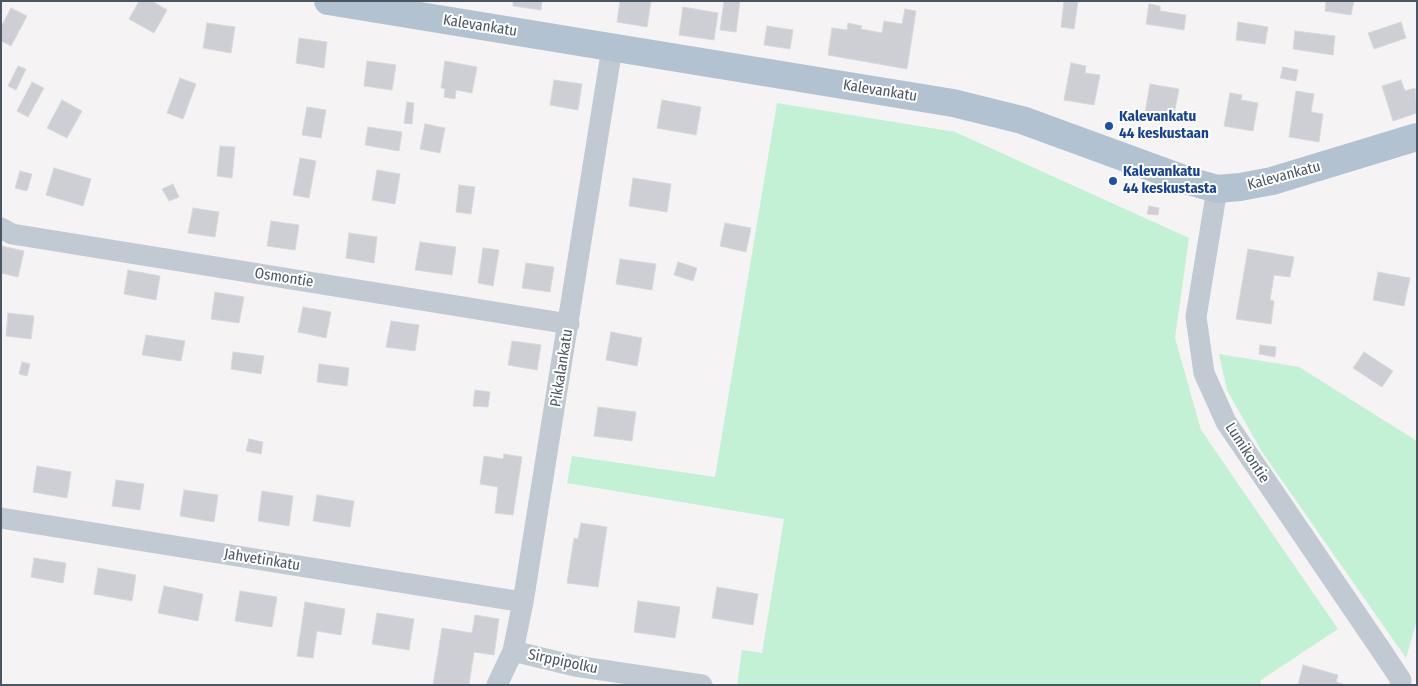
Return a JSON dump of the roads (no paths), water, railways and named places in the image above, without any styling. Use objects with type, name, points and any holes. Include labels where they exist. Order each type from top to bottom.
[{"type":"main road","name":"Kalevankatu","points":[[328,1],[953,103],[1022,120],[1189,181],[1217,188],[1240,187],[1272,181],[1417,137]]},
{"type":"street","name":"Pikkalankatu","points":[[497,685],[513,651],[523,602],[612,48]]},
{"type":"street","name":"Lumikontie","points":[[1217,188],[1196,317],[1204,373],[1226,422],[1406,683]]},
{"type":"street","name":"Osmontie","points":[[1,228],[12,234],[569,324]]},
{"type":"street","name":"Jahvetinkatu","points":[[1,518],[523,602]]},
{"type":"street","name":"Sirppipolku","points":[[513,651],[575,666],[702,685]]},
{"type":"place","name":"Kalevankatu 44 keskustaan","points":[[1109,126]]},
{"type":"place","name":"Kalevankatu 44 keskustasta","points":[[1113,181]]}]
